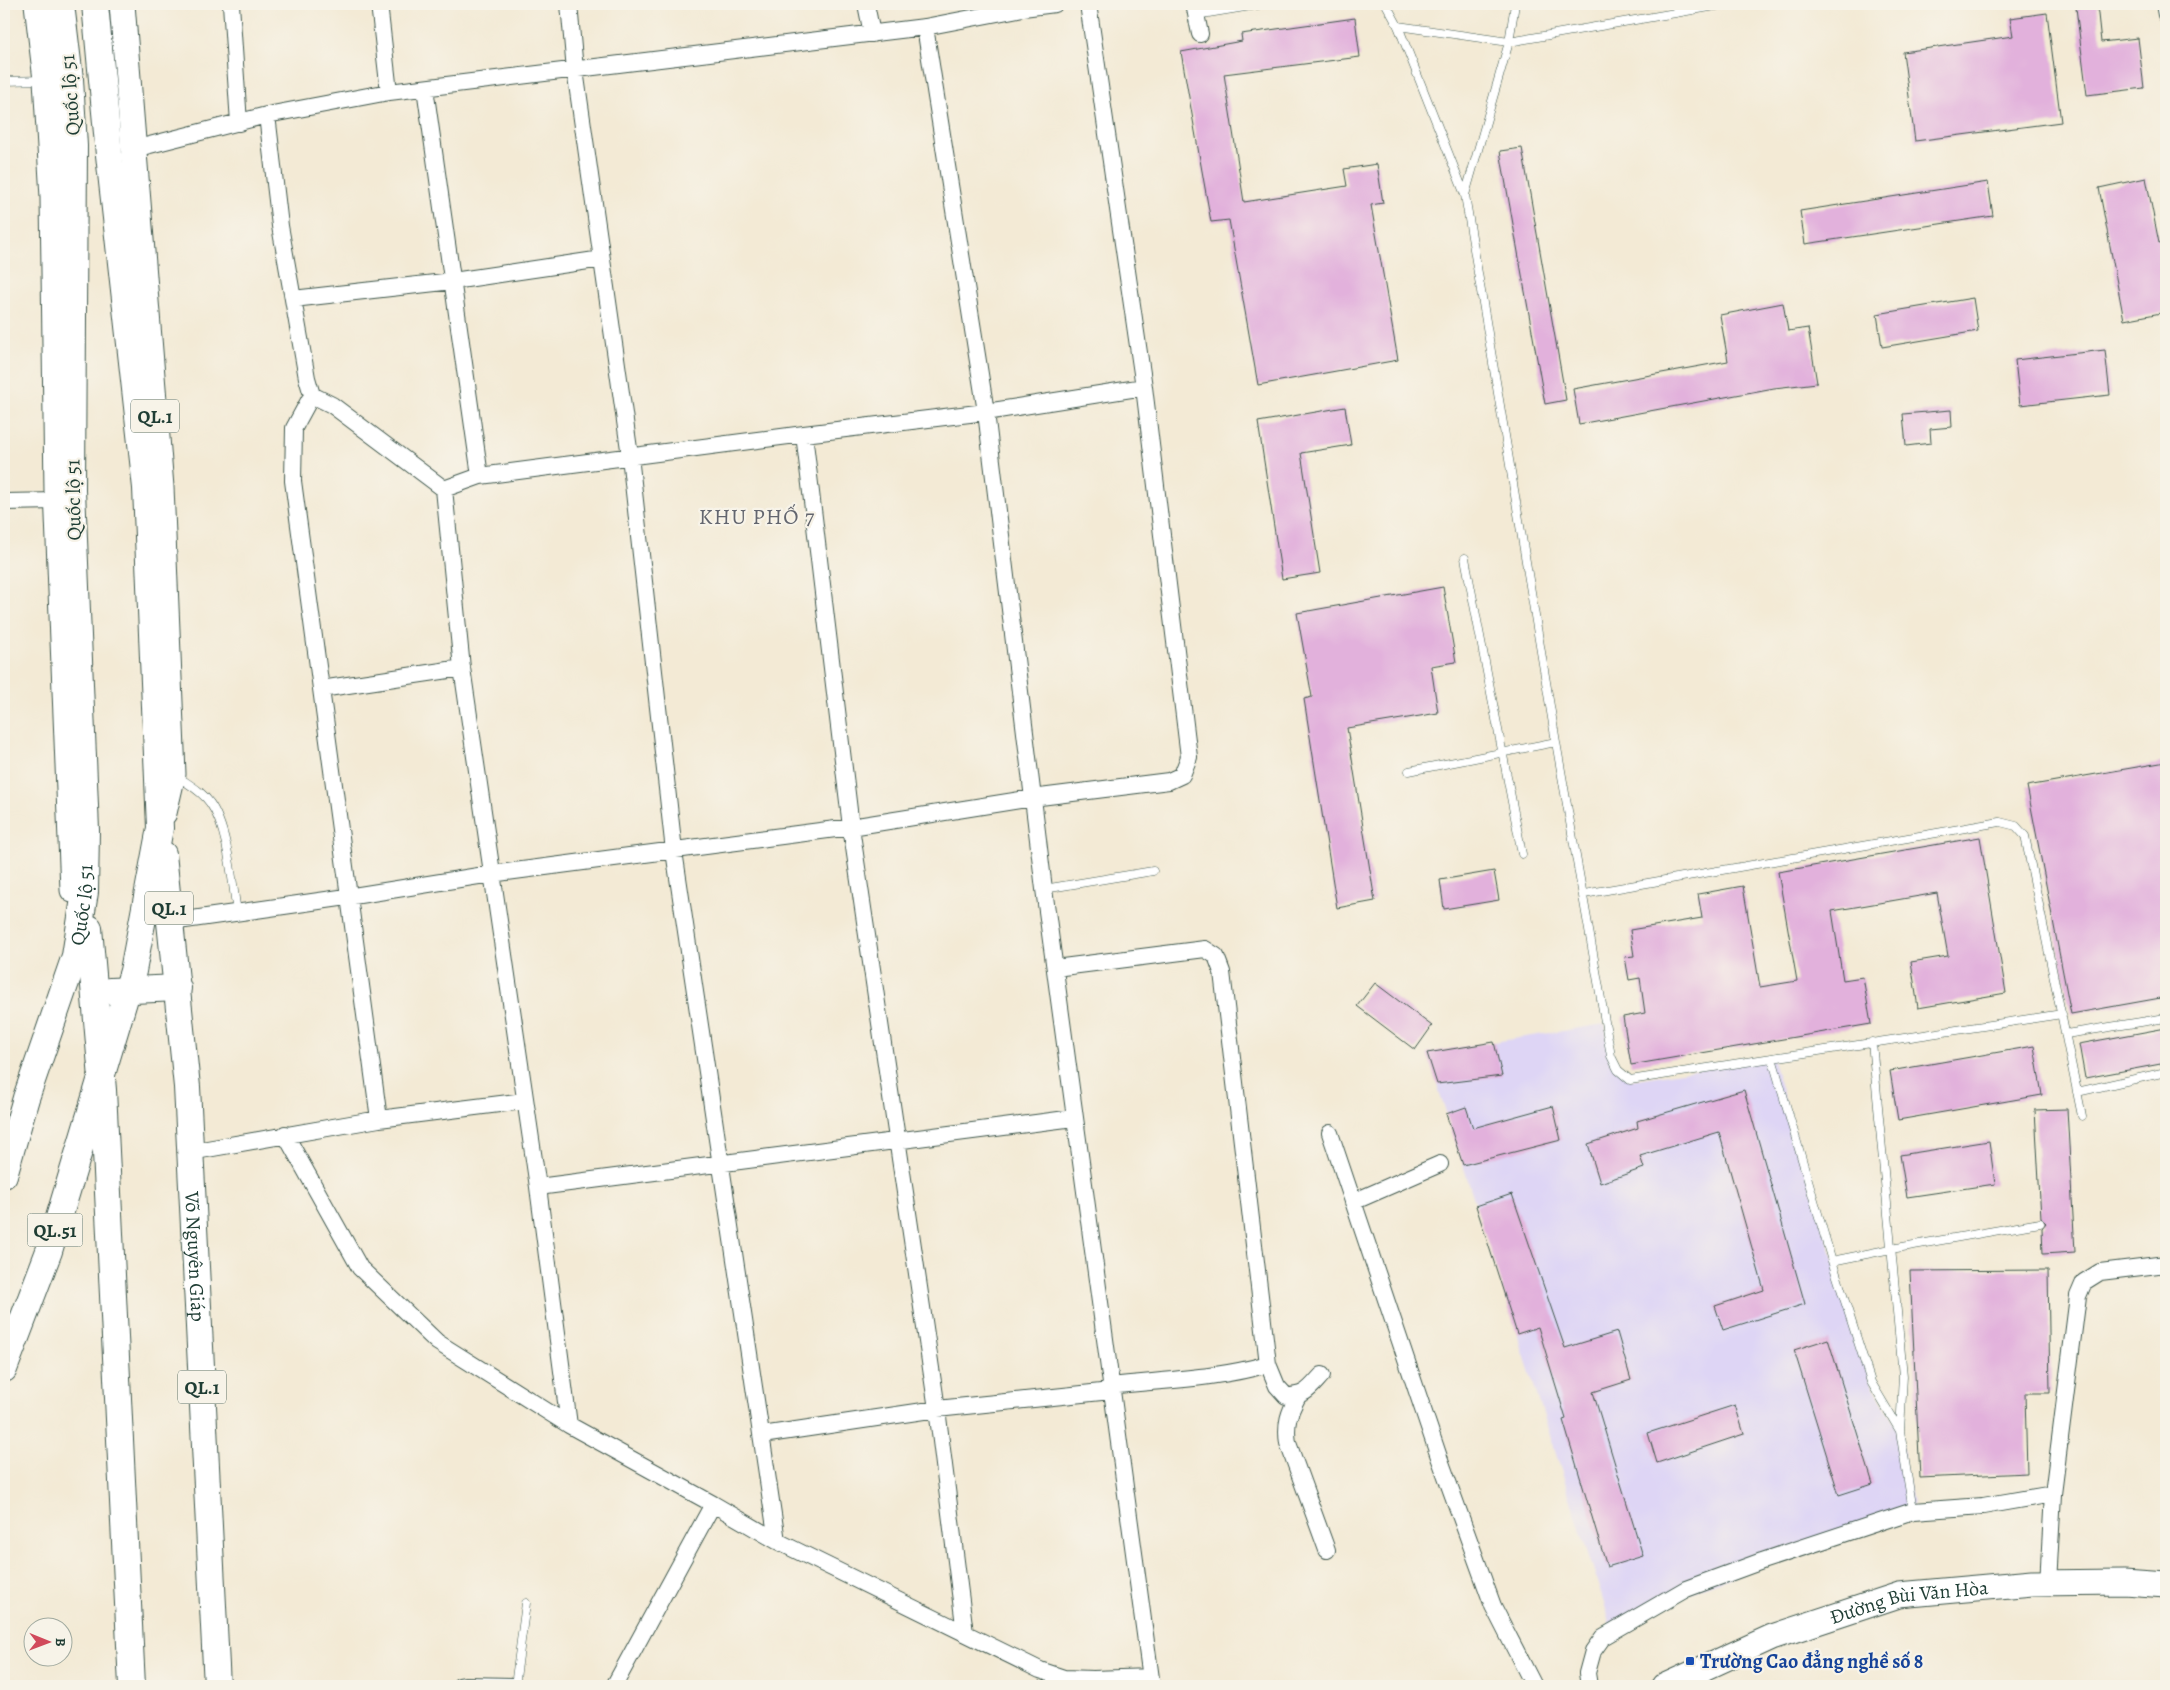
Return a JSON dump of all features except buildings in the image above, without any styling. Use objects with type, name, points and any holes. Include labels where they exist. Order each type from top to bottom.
[{"type":"highway","name":"Quốc lộ 51","points":[[4,1175],[26,1098],[75,956],[85,892],[86,830],[72,490],[74,146],[70,79],[61,4]]},
{"type":"highway","name":"Quốc lộ 51","points":[[4,1368],[49,1251],[127,990],[160,828],[146,488],[110,165],[95,4]]},
{"type":"highway","name":"Võ Nguyên Giáp","points":[[160,828],[187,1087],[217,1686]]},
{"type":"highway","points":[[72,852],[85,892],[101,1075],[132,1686]]},
{"type":"highway","points":[[94,991],[178,988]]},
{"type":"main road","name":"Quốc lộ 51","points":[[37,4],[46,80],[53,197],[58,501],[72,852],[73,892],[63,993]]},
{"type":"main road","name":"Quốc lộ 51","points":[[122,4],[161,487],[173,774],[160,828]]},
{"type":"main road","name":"Đường Bùi Văn Hòa","points":[[1666,1686],[1772,1637],[1899,1595],[2048,1583],[2124,1582],[2166,1585]]},
{"type":"street","points":[[231,4],[238,123]]},
{"type":"street","points":[[378,4],[388,92]]},
{"type":"street","points":[[570,4],[575,70],[630,456],[674,851],[777,1541]]},
{"type":"street","points":[[866,4],[872,34]]},
{"type":"street","points":[[134,149],[267,115],[388,92],[926,27],[1023,6],[1055,4]]},
{"type":"street","points":[[171,922],[492,874],[851,827],[1032,798],[1169,781],[1182,775],[1189,757],[1144,387],[1088,4]]},
{"type":"street","points":[[2164,4],[2166,15]]},
{"type":"street","points":[[1195,9],[1200,34]]},
{"type":"street","points":[[285,1134],[360,1268],[437,1342],[570,1425],[777,1541],[1040,1670],[1064,1678],[1151,1682],[1032,798],[986,412],[926,27]]},
{"type":"street","points":[[425,88],[480,476]]},
{"type":"street","points":[[267,115],[280,226],[312,395],[294,428],[292,481],[379,1119]]},
{"type":"street","points":[[293,299],[453,281],[602,259]]},
{"type":"street","points":[[444,489],[480,476],[986,412],[1144,387]]},
{"type":"street","points":[[312,395],[332,405],[444,489],[462,668],[538,1188],[570,1425]]},
{"type":"street","points":[[804,434],[851,827],[896,1140],[938,1409],[964,1633]]},
{"type":"street","points":[[4,502],[58,501]]},
{"type":"street","points":[[321,689],[462,668]]},
{"type":"street","points":[[1055,968],[1205,949],[1216,956],[1222,972],[1268,1364],[1277,1386],[1286,1396],[1298,1396],[1308,1391],[1322,1375]]},
{"type":"street","points":[[190,1152],[379,1119],[524,1101]]},
{"type":"street","points":[[538,1188],[1074,1118]]},
{"type":"street","points":[[1330,1133],[1439,1457],[1493,1606],[1534,1686]]},
{"type":"street","points":[[1353,1202],[1440,1164]]},
{"type":"street","points":[[2048,1583],[2053,1494],[2078,1296],[2084,1282],[2100,1272],[2166,1264]]},
{"type":"street","points":[[762,1435],[938,1409],[1248,1370],[1268,1364]]},
{"type":"street","points":[[1298,1396],[1290,1410],[1285,1427],[1288,1443],[1326,1550]]},
{"type":"street","points":[[1589,1686],[1586,1673],[1593,1651],[1603,1637],[1686,1589],[1762,1561],[1913,1511],[1983,1506],[2053,1494]]},
{"type":"street","points":[[614,1686],[713,1504]]},
{"type":"street","points":[[460,1686],[466,1684],[514,1686]]},
{"type":"lane","points":[[1195,9],[1263,4]]},
{"type":"lane","points":[[1386,4],[1398,26],[1466,195],[1556,742],[1611,1056],[1618,1070],[1630,1080],[2062,1014]]},
{"type":"lane","points":[[1466,195],[1510,42],[1515,4]]},
{"type":"lane","points":[[1398,26],[1510,42],[1727,4]]},
{"type":"lane","points":[[4,80],[46,80]]},
{"type":"lane","points":[[1465,558],[1522,854]]},
{"type":"lane","points":[[1409,771],[1556,742]]},
{"type":"lane","points":[[173,774],[197,790],[210,802],[221,821],[237,912]]},
{"type":"lane","points":[[1584,894],[2000,822],[2016,826],[2025,836],[2082,1116]]},
{"type":"lane","points":[[1044,889],[1153,871]]},
{"type":"lane","points":[[2066,1034],[2166,1018]]},
{"type":"lane","points":[[1872,1042],[1903,1376],[1900,1431],[1913,1511]]},
{"type":"lane","points":[[1772,1058],[1832,1261],[1871,1382],[1900,1431]]},
{"type":"lane","points":[[2077,1092],[2166,1072]]},
{"type":"lane","points":[[1832,1261],[2040,1223]]},
{"type":"lane","points":[[514,1686],[526,1604]]},
{"type":"shaded area","points":[[1605,1024],[1611,1056],[1630,1080],[1772,1058],[1871,1382],[1899,1431],[1912,1505],[1611,1625],[1427,1053]]},
{"type":"place","name":"Trường Cao đẳng nghề số 8","points":[[1690,1661]]},
{"type":"district","name":"KHU PHỐ 7","points":[[757,516]]}]
